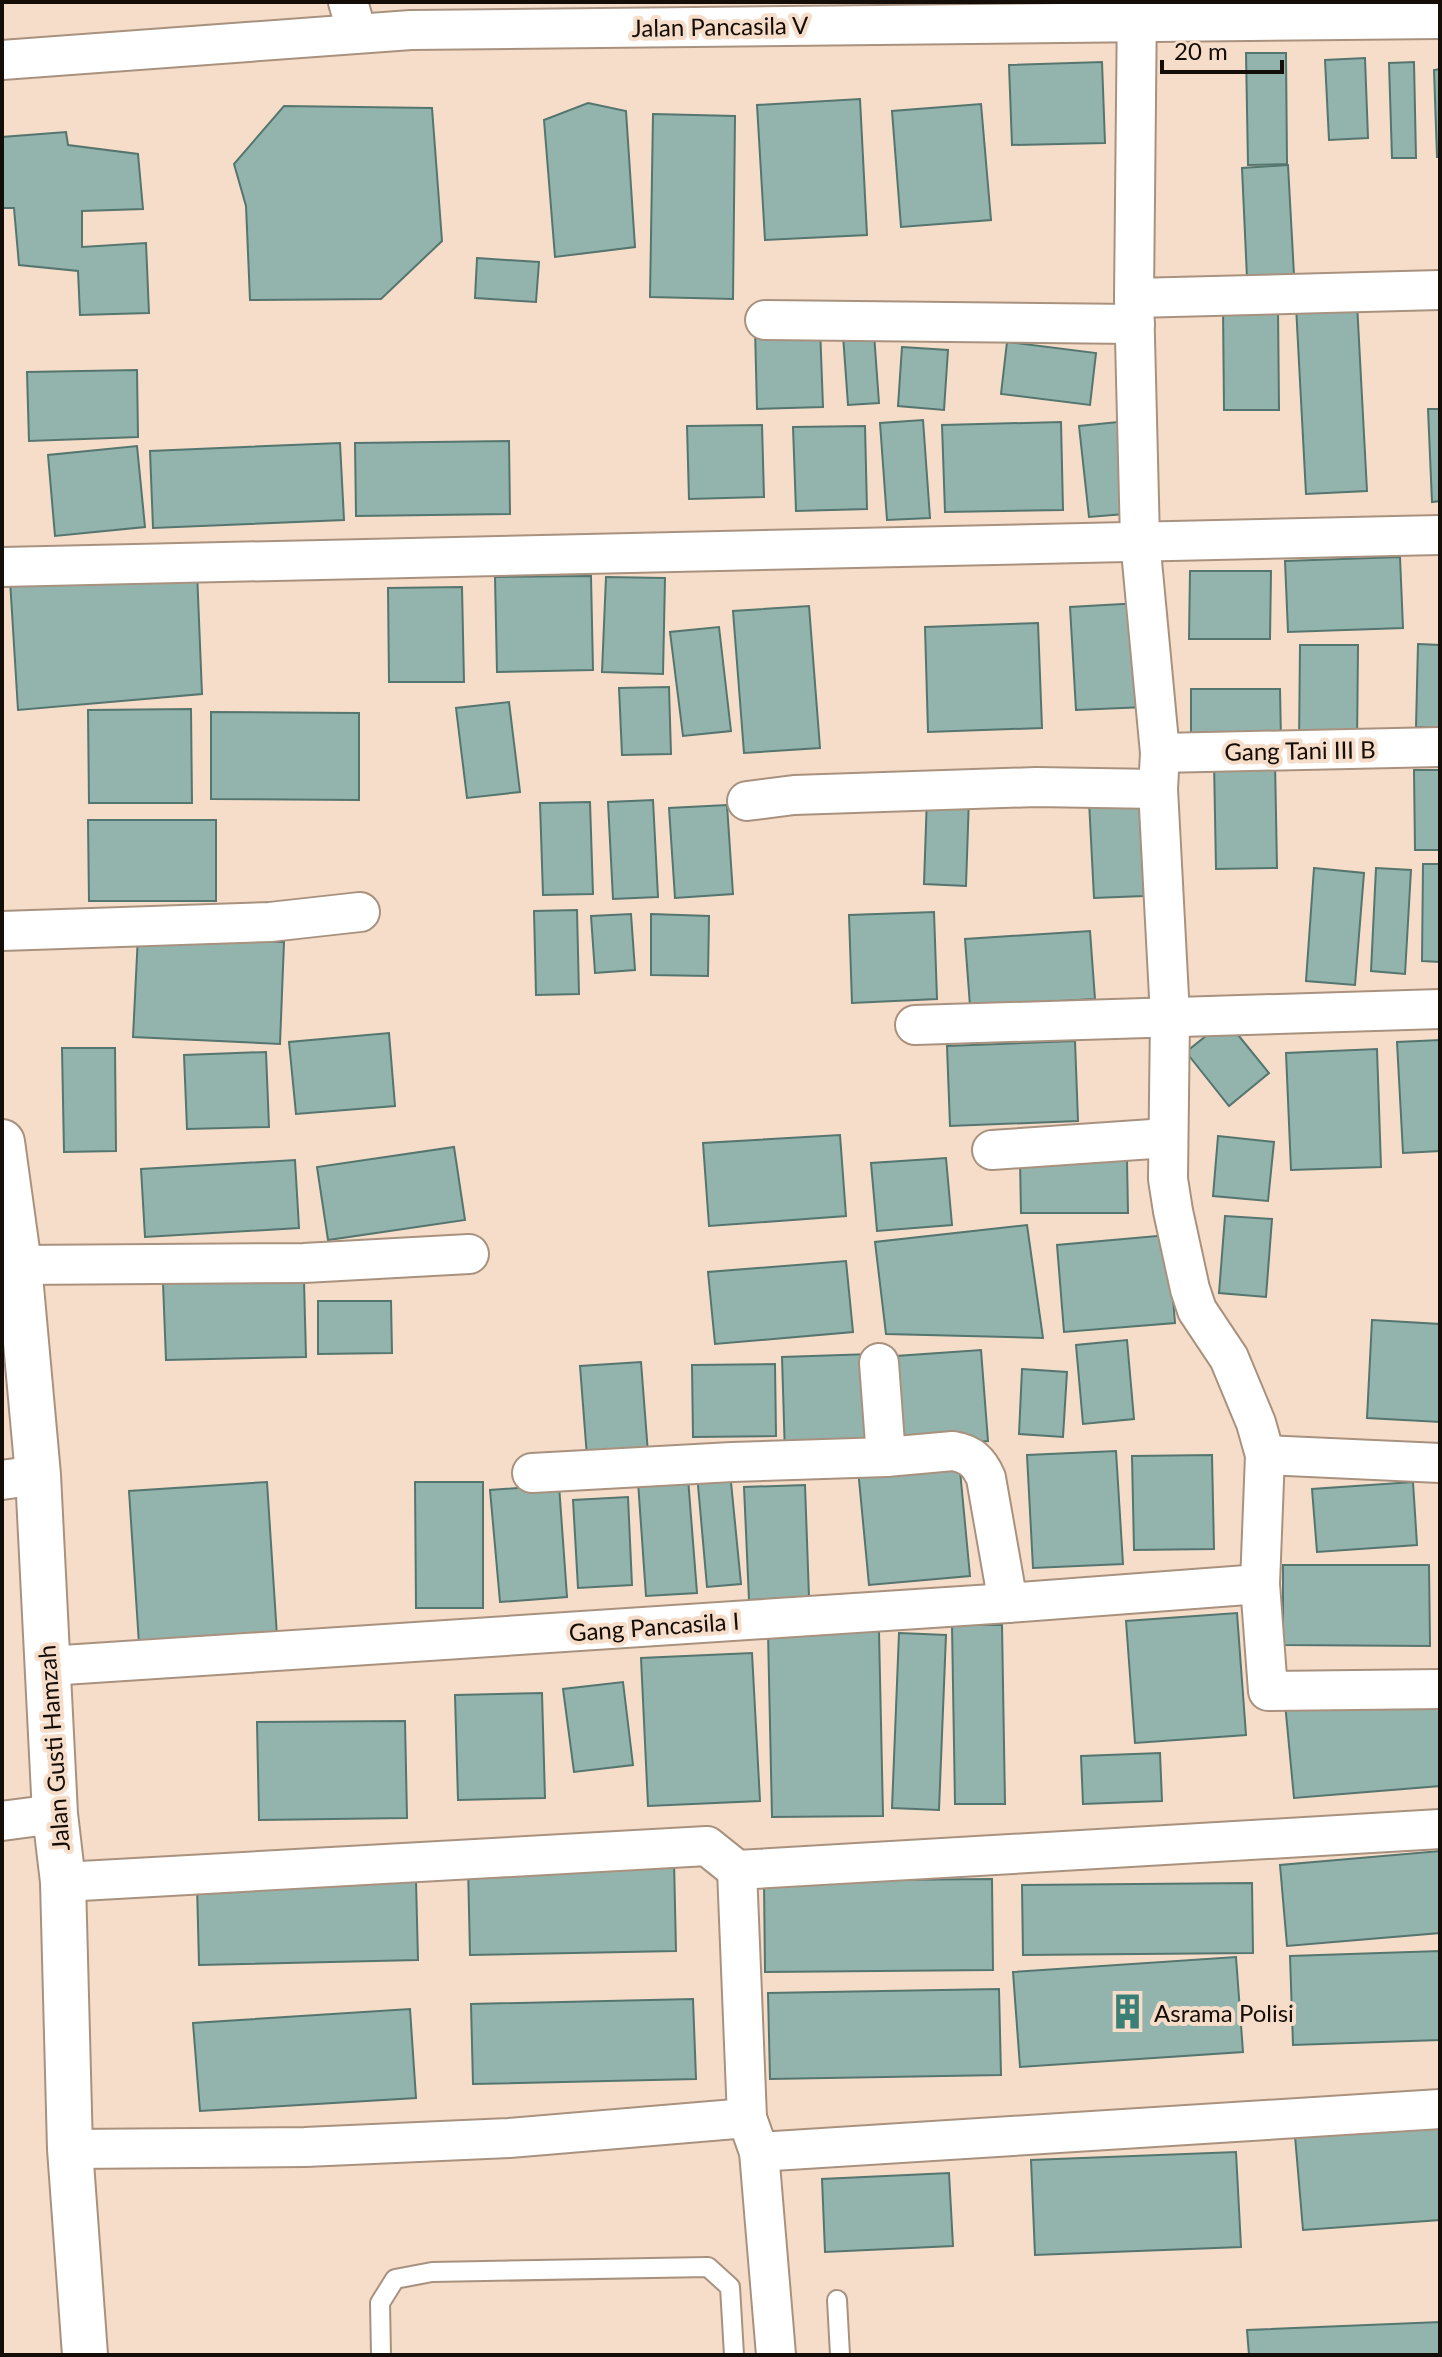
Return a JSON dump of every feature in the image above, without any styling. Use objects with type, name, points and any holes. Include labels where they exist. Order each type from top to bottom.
[{"type":"street","name":"Jalan Pancasila V","points":[[2,60],[352,18],[411,30],[1137,12],[1440,19]]},
{"type":"street","points":[[1137,12],[1135,311],[1140,540],[1159,771],[1170,1016],[1169,1190],[1197,1310],[1229,1358],[1256,1423],[1265,1455],[1260,1584],[1268,1691],[1440,1689]]},
{"type":"street","points":[[765,320],[1135,311],[1440,290]]},
{"type":"street","points":[[2,567],[1440,535]]},
{"type":"street","name":"Gang Tani III B","points":[[747,801],[794,795],[1036,787],[1159,771],[1440,747]]},
{"type":"street","points":[[2,931],[270,922],[360,912]]},
{"type":"street","points":[[915,1025],[1440,1009]]},
{"type":"street","points":[[992,1150],[1167,1138]]},
{"type":"street","name":"Jalan Gusti Hamzah","points":[[2,1151],[19,1265],[20,1478],[48,1666],[55,1814],[63,1882],[70,2149],[85,2355]]},
{"type":"street","points":[[19,1265],[304,1263],[469,1254]]},
{"type":"street","points":[[879,1363],[886,1457]]},
{"type":"street","points":[[532,1473],[886,1457],[953,1451],[963,1453],[980,1464],[986,1478],[1008,1603]]},
{"type":"street","points":[[1265,1455],[1440,1463]]},
{"type":"street","name":"Gang Pancasila I","points":[[48,1666],[1260,1584]]},
{"type":"street","points":[[2,1821],[55,1814]]},
{"type":"street","points":[[63,1882],[707,1846],[737,1870],[1440,1829]]},
{"type":"street","points":[[737,1870],[753,2135],[776,2355]]},
{"type":"street","points":[[70,2149],[305,2147],[509,2138],[753,2135],[1440,2109]]},
{"type":"lane","points":[[381,2355],[380,2303],[395,2279],[432,2272],[708,2267],[730,2287],[734,2355]]},
{"type":"lane","points":[[837,2300],[840,2355]]},
{"type":"building","points":[[1246,53],[1286,53],[1287,164],[1248,165]]},
{"type":"building","points":[[1365,58],[1368,138],[1329,140],[1325,60]]},
{"type":"building","points":[[1102,62],[1105,143],[1012,145],[1009,65]]},
{"type":"building","points":[[1414,62],[1416,158],[1392,158],[1389,63]]},
{"type":"building","points":[[1440,69],[1440,157],[1437,157],[1434,70]]},
{"type":"building","points":[[860,99],[867,235],[765,240],[757,105]]},
{"type":"building","points":[[588,103],[626,111],[635,247],[555,257],[544,120]]},
{"type":"building","points":[[981,104],[991,220],[901,227],[892,111]]},
{"type":"building","points":[[284,106],[432,108],[442,241],[381,299],[250,300],[246,206],[234,164]]},
{"type":"building","points":[[653,114],[735,116],[733,299],[650,297]]},
{"type":"building","points":[[66,132],[68,145],[138,154],[143,209],[82,211],[82,247],[146,243],[149,313],[80,315],[78,271],[19,265],[14,208],[2,208],[2,137]]},
{"type":"building","points":[[1288,165],[1294,275],[1247,278],[1242,168]]},
{"type":"building","points":[[477,258],[539,262],[536,302],[475,298]]},
{"type":"building","points":[[1357,303],[1367,491],[1306,494],[1296,306]]},
{"type":"building","points":[[1223,308],[1278,308],[1279,410],[1224,410]]},
{"type":"building","points":[[820,327],[823,407],[757,409],[755,329]]},
{"type":"building","points":[[874,334],[879,403],[848,405],[843,335]]},
{"type":"building","points":[[1007,342],[1096,353],[1090,405],[1001,394]]},
{"type":"building","points":[[902,347],[948,350],[944,410],[898,406]]},
{"type":"building","points":[[137,370],[138,437],[29,441],[27,372]]},
{"type":"building","points":[[1428,409],[1440,409],[1440,501],[1432,502]]},
{"type":"building","points":[[923,420],[930,518],[887,520],[880,423]]},
{"type":"building","points":[[1128,421],[1137,513],[1089,517],[1079,426]]},
{"type":"building","points":[[1061,422],[1063,510],[945,512],[942,425]]},
{"type":"building","points":[[762,425],[764,497],[689,499],[687,426]]},
{"type":"building","points":[[865,426],[867,509],[796,511],[793,427]]},
{"type":"building","points":[[509,441],[510,514],[356,516],[355,443]]},
{"type":"building","points":[[340,443],[344,520],[153,528],[150,451]]},
{"type":"building","points":[[137,446],[145,527],[55,536],[48,455]]},
{"type":"building","points":[[1400,557],[1403,628],[1288,632],[1285,561]]},
{"type":"building","points":[[197,571],[202,694],[18,710],[10,580]]},
{"type":"building","points":[[1190,571],[1271,571],[1270,639],[1189,639]]},
{"type":"building","points":[[591,576],[593,670],[497,672],[495,577]]},
{"type":"building","points":[[606,577],[665,578],[663,674],[602,672]]},
{"type":"building","points":[[462,587],[464,682],[389,682],[388,588]]},
{"type":"building","points":[[1140,603],[1145,707],[1076,710],[1070,607]]},
{"type":"building","points":[[809,606],[820,748],[744,753],[733,611]]},
{"type":"building","points":[[1038,623],[1042,728],[928,732],[925,627]]},
{"type":"building","points":[[719,627],[731,731],[683,736],[670,632]]},
{"type":"building","points":[[1418,644],[1440,645],[1440,728],[1416,727]]},
{"type":"building","points":[[1300,645],[1358,645],[1357,747],[1299,746]]},
{"type":"building","points":[[669,687],[671,754],[622,755],[619,688]]},
{"type":"building","points":[[1191,689],[1280,689],[1281,740],[1191,740]]},
{"type":"building","points":[[509,702],[520,792],[467,798],[456,708]]},
{"type":"building","points":[[191,709],[192,803],[89,803],[88,710]]},
{"type":"building","points":[[211,712],[359,713],[359,800],[211,799]]},
{"type":"building","points":[[1275,761],[1277,868],[1216,869],[1214,762]]},
{"type":"building","points":[[1414,770],[1440,770],[1440,850],[1415,850]]},
{"type":"building","points":[[927,796],[969,797],[966,886],[924,884]]},
{"type":"building","points":[[1139,798],[1144,896],[1094,898],[1089,801]]},
{"type":"building","points":[[653,800],[658,897],[613,899],[608,802]]},
{"type":"building","points":[[590,802],[593,894],[543,895],[540,803]]},
{"type":"building","points":[[727,805],[733,894],[675,898],[669,808]]},
{"type":"building","points":[[88,820],[216,820],[216,901],[89,901]]},
{"type":"building","points":[[1423,864],[1440,864],[1440,962],[1422,961]]},
{"type":"building","points":[[1314,868],[1364,873],[1355,985],[1306,981]]},
{"type":"building","points":[[1376,868],[1411,870],[1405,974],[1371,971]]},
{"type":"building","points":[[577,910],[579,994],[536,995],[534,911]]},
{"type":"building","points":[[934,912],[937,999],[852,1003],[849,915]]},
{"type":"building","points":[[631,914],[635,970],[595,973],[591,916]]},
{"type":"building","points":[[651,914],[709,916],[708,976],[651,975]]},
{"type":"building","points":[[1090,931],[1095,999],[970,1006],[965,939]]},
{"type":"building","points":[[138,935],[284,942],[280,1044],[133,1037]]},
{"type":"building","points":[[1226,1020],[1269,1073],[1229,1106],[1186,1052]]},
{"type":"building","points":[[389,1033],[395,1106],[296,1114],[289,1042]]},
{"type":"building","points":[[1440,1040],[1440,1151],[1403,1153],[1397,1042]]},
{"type":"building","points":[[1075,1041],[1078,1121],[950,1126],[947,1046]]},
{"type":"building","points":[[62,1048],[115,1048],[116,1151],[64,1152]]},
{"type":"building","points":[[1377,1049],[1381,1167],[1291,1170],[1286,1053]]},
{"type":"building","points":[[266,1052],[269,1127],[187,1129],[184,1055]]},
{"type":"building","points":[[840,1135],[846,1216],[709,1226],[703,1143]]},
{"type":"building","points":[[1218,1136],[1274,1142],[1268,1201],[1213,1196]]},
{"type":"building","points":[[454,1147],[465,1220],[328,1240],[317,1167]]},
{"type":"building","points":[[946,1158],[952,1225],[877,1231],[871,1163]]},
{"type":"building","points":[[295,1160],[299,1228],[145,1237],[141,1169]]},
{"type":"building","points":[[1127,1160],[1128,1213],[1021,1213],[1020,1161]]},
{"type":"building","points":[[1225,1216],[1272,1219],[1266,1297],[1219,1293]]},
{"type":"building","points":[[1027,1225],[1043,1338],[886,1334],[875,1242]]},
{"type":"building","points":[[1168,1235],[1175,1323],[1064,1332],[1057,1245]]},
{"type":"building","points":[[846,1261],[853,1332],[715,1344],[708,1272]]},
{"type":"building","points":[[304,1280],[306,1357],[166,1360],[163,1283]]},
{"type":"building","points":[[318,1301],[391,1301],[392,1353],[318,1354]]},
{"type":"building","points":[[1372,1320],[1440,1324],[1440,1422],[1367,1418]]},
{"type":"building","points":[[1127,1340],[1134,1419],[1083,1424],[1076,1345]]},
{"type":"building","points":[[981,1350],[988,1441],[904,1447],[896,1356]]},
{"type":"building","points":[[872,1354],[876,1452],[785,1455],[782,1357]]},
{"type":"building","points":[[641,1362],[648,1453],[587,1457],[580,1366]]},
{"type":"building","points":[[775,1364],[776,1436],[693,1437],[692,1365]]},
{"type":"building","points":[[1022,1369],[1067,1372],[1063,1437],[1019,1434]]},
{"type":"building","points":[[1116,1451],[1123,1564],[1033,1568],[1027,1455]]},
{"type":"building","points":[[1212,1455],[1214,1549],[1134,1550],[1132,1456]]},
{"type":"building","points":[[959,1460],[970,1576],[869,1585],[858,1469]]},
{"type":"building","points":[[730,1472],[741,1584],[707,1587],[697,1474]]},
{"type":"building","points":[[688,1478],[697,1593],[646,1596],[638,1482]]},
{"type":"building","points":[[267,1482],[277,1636],[139,1644],[129,1491]]},
{"type":"building","points":[[415,1482],[483,1482],[483,1608],[416,1608]]},
{"type":"building","points":[[1413,1482],[1417,1545],[1317,1552],[1312,1489]]},
{"type":"building","points":[[559,1485],[567,1597],[500,1602],[490,1490]]},
{"type":"building","points":[[805,1485],[809,1597],[749,1600],[744,1487]]},
{"type":"building","points":[[628,1497],[632,1585],[578,1588],[573,1500]]},
{"type":"building","points":[[1283,1565],[1429,1565],[1430,1646],[1283,1645]]},
{"type":"building","points":[[1237,1613],[1246,1735],[1135,1743],[1126,1621]]},
{"type":"building","points":[[952,1625],[1002,1625],[1005,1804],[955,1804]]},
{"type":"building","points":[[879,1631],[883,1816],[772,1817],[768,1632]]},
{"type":"building","points":[[899,1633],[946,1635],[939,1810],[892,1808]]},
{"type":"building","points":[[752,1653],[760,1801],[648,1806],[641,1658]]},
{"type":"building","points":[[623,1682],[633,1765],[574,1772],[563,1689]]},
{"type":"building","points":[[1440,1691],[1440,1786],[1294,1798],[1285,1703]]},
{"type":"building","points":[[542,1693],[545,1798],[458,1800],[455,1695]]},
{"type":"building","points":[[405,1721],[407,1818],[259,1820],[257,1722]]},
{"type":"building","points":[[1160,1753],[1162,1801],[1083,1804],[1081,1756]]},
{"type":"building","name":"Asrama Polisi","points":[[1440,1851],[1440,1933],[1287,1946],[1280,1865]]},
{"type":"building","points":[[674,1860],[676,1951],[470,1955],[468,1865]]},
{"type":"building","points":[[992,1879],[993,1970],[765,1972],[764,1881]]},
{"type":"building","points":[[416,1880],[418,1960],[199,1965],[197,1884]]},
{"type":"building","name":"Asrama Polisi","points":[[1252,1883],[1253,1953],[1023,1955],[1022,1885]]},
{"type":"building","name":"Asrama Polisi","points":[[1440,1951],[1440,2040],[1293,2045],[1290,1956]]},
{"type":"building","name":"Asrama Polisi","points":[[1236,1957],[1243,2052],[1020,2067],[1013,1972]]},
{"type":"building","points":[[999,1989],[1001,2075],[770,2079],[768,1993]]},
{"type":"building","points":[[693,1999],[696,2079],[473,2084],[471,2004]]},
{"type":"building","points":[[410,2009],[416,2098],[200,2111],[193,2023]]},
{"type":"building","points":[[1440,2125],[1440,2220],[1303,2230],[1295,2136]]},
{"type":"building","points":[[1236,2152],[1241,2247],[1035,2255],[1031,2160]]},
{"type":"building","points":[[949,2173],[953,2246],[825,2252],[822,2179]]},
{"type":"building","points":[[1440,2322],[1440,2355],[1249,2355],[1247,2330]]},
{"type":"place","name":"Asrama Polisi","points":[[1128,2012]]}]
